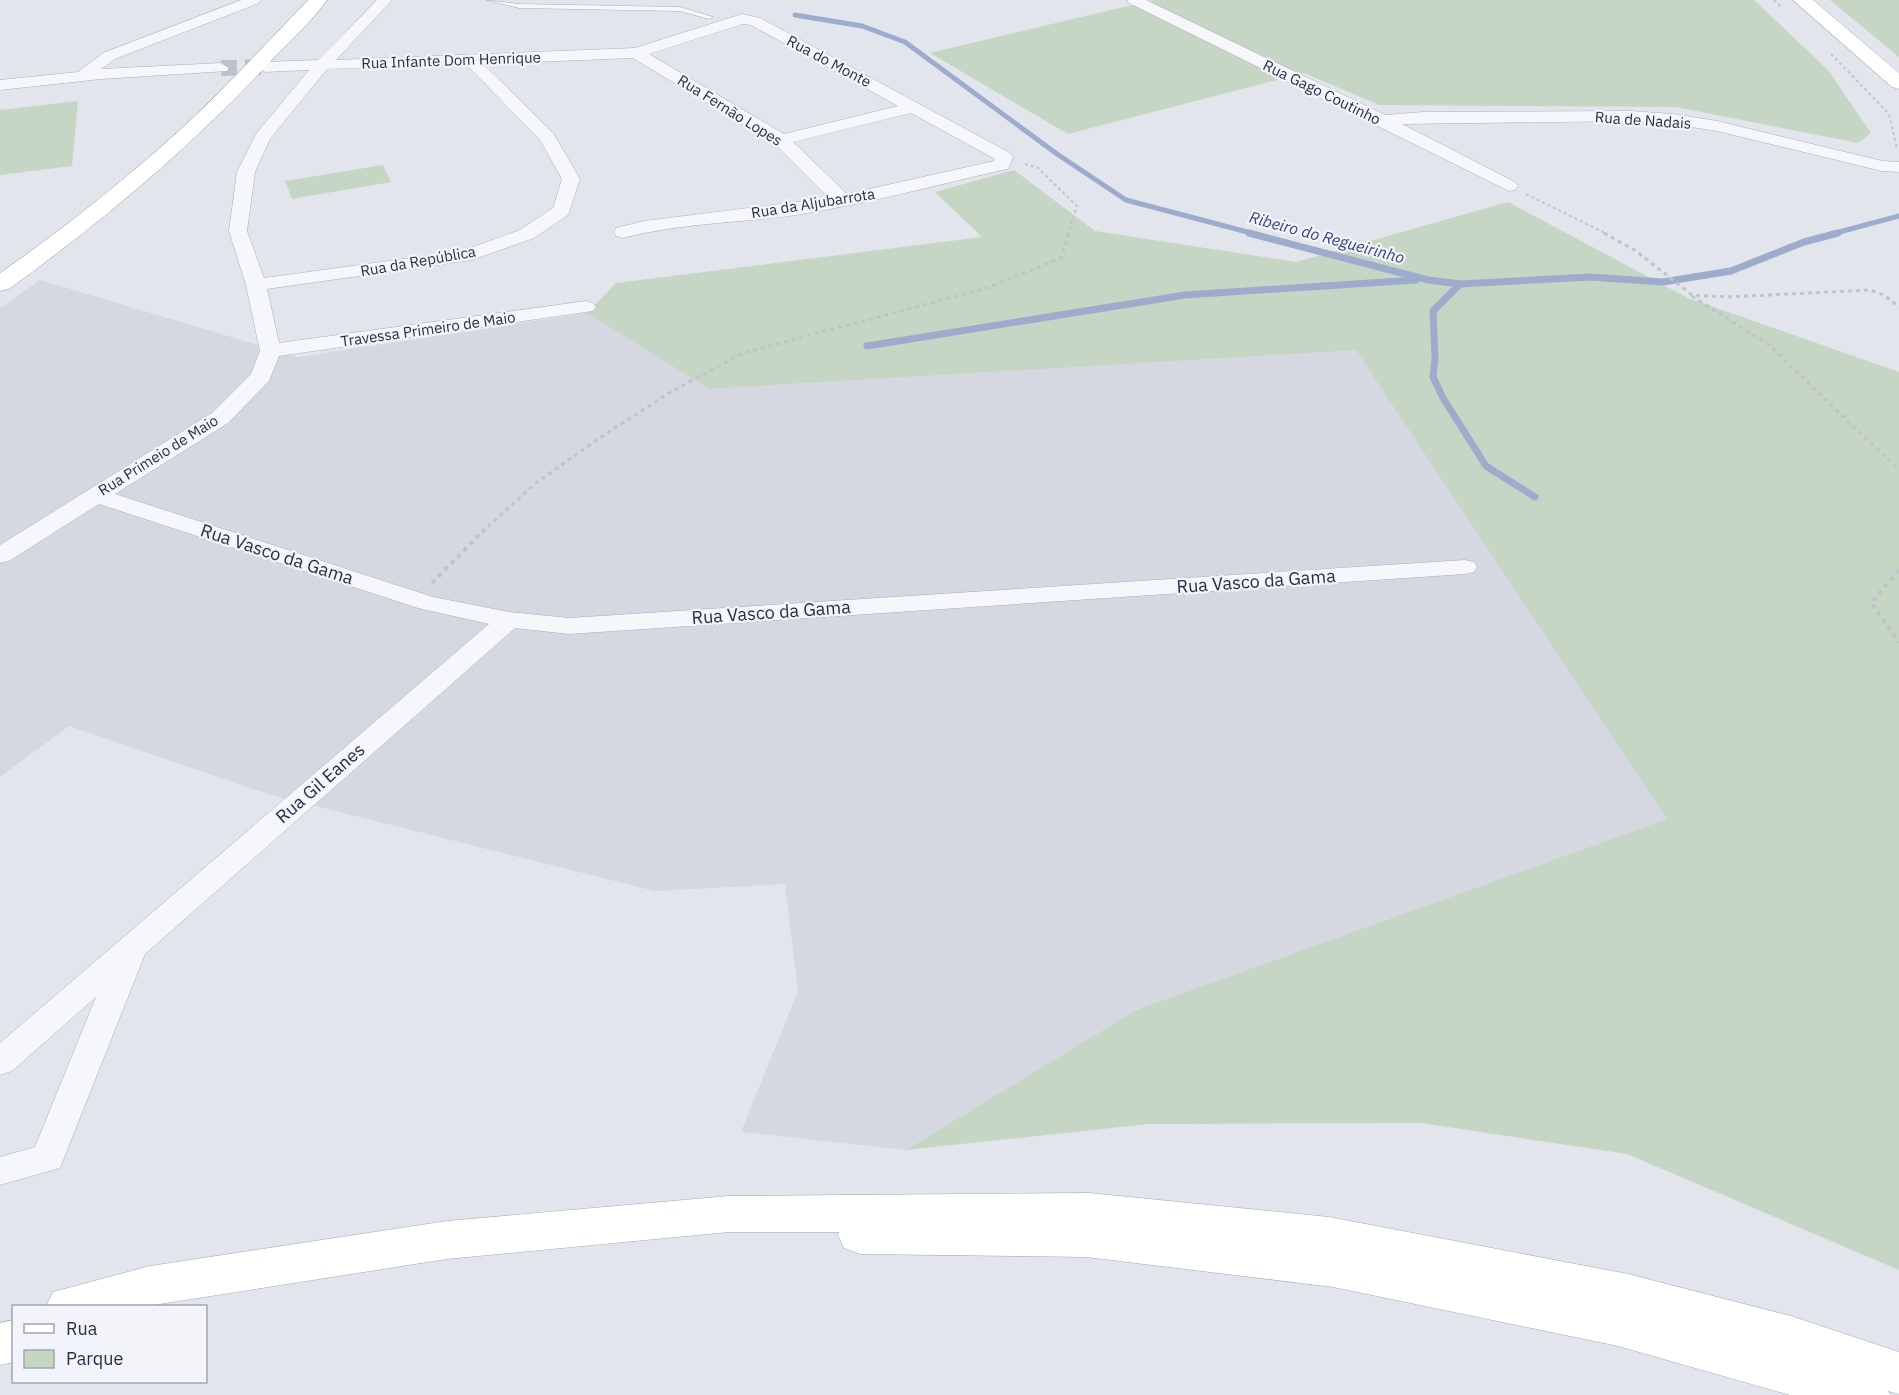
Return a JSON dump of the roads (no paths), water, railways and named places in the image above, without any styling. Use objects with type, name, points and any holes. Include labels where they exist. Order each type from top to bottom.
[{"type":"main road","points":[[0,274],[34,252],[124,181],[192,118],[308,0]]},
{"type":"main road","points":[[0,284],[46,252],[135,182],[204,118],[318,0]]},
{"type":"main road","points":[[1802,0],[1899,83]]},
{"type":"main road","points":[[73,1305],[150,1286],[447,1240],[729,1214],[1089,1211],[1329,1236],[1628,1294],[1776,1352],[1866,1395]]},
{"type":"main road","points":[[155,1305],[448,1259],[728,1234],[1086,1238],[1333,1268],[1618,1325],[1899,1373]]},
{"type":"main road","points":[[1776,1352],[1899,1356]]},
{"type":"main road","points":[[1776,1352],[1828,1395]]},
{"type":"street","points":[[81,76],[109,56],[254,0]]},
{"type":"street","points":[[270,351],[256,285],[238,231],[246,172],[262,138],[323,64],[385,0]]},
{"type":"street","name":"Rua Gago Coutinho","points":[[1134,0],[1382,120],[1509,186]]},
{"type":"street","name":"Rua do Monte","points":[[636,53],[742,19],[755,21],[914,106],[1003,161]]},
{"type":"street","name":"Rua Infante Dom Henrique","points":[[266,67],[636,53]]},
{"type":"street","name":"Rua Fernão Lopes","points":[[636,53],[781,140],[843,201]]},
{"type":"street","name":"Rua da República","points":[[256,285],[465,256],[526,234],[561,211],[571,179],[547,137],[471,60]]},
{"type":"street","points":[[0,85],[81,76],[222,69]]},
{"type":"street","points":[[781,140],[914,106]]},
{"type":"street","name":"Rua de Nadais","points":[[1382,120],[1423,117],[1630,116],[1673,119],[1717,126],[1890,167]]},
{"type":"street","name":"Rua da Aljubarrota","points":[[623,232],[653,223],[793,210],[843,201],[1003,161]]},
{"type":"street","name":"Travessa Primeiro de Maio","points":[[270,351],[586,307]]},
{"type":"street","name":"Rua Primeio de Maio","points":[[0,556],[220,418],[261,376],[270,351]]},
{"type":"street","name":"Rua Vasco da Gama","points":[[94,495],[415,599],[509,620],[569,626],[1465,567]]},
{"type":"street","name":"Rua Gil Eanes","points":[[0,1062],[509,620]]},
{"type":"street","name":"Rua Gil Eanes","points":[[0,1171],[48,1158],[132,946]]},
{"type":"lane","points":[[491,0],[519,6],[680,9],[709,17]]},
{"type":"waterway","name":"Ribeiro do Regueirinho","points":[[795,15],[862,26],[905,42],[1057,154],[1126,200],[1255,234]]},
{"type":"waterway","name":"Ribeiro do Regueirinho","points":[[1832,234],[1899,216]]},
{"type":"waterway","name":"Ribeiro do Regueirinho","points":[[1249,233],[1428,280],[1460,284]]},
{"type":"waterway","name":"Ribeiro do Regueirinho","points":[[1460,284],[1590,277],[1663,282],[1731,271],[1804,242],[1838,233]]},
{"type":"waterway","points":[[867,346],[1185,295],[1416,280]]},
{"type":"waterway","points":[[1460,284],[1433,311],[1435,358],[1433,377],[1443,398],[1486,466],[1535,497]]},
{"type":"tunnel","points":[[221,68],[265,67]]}]
